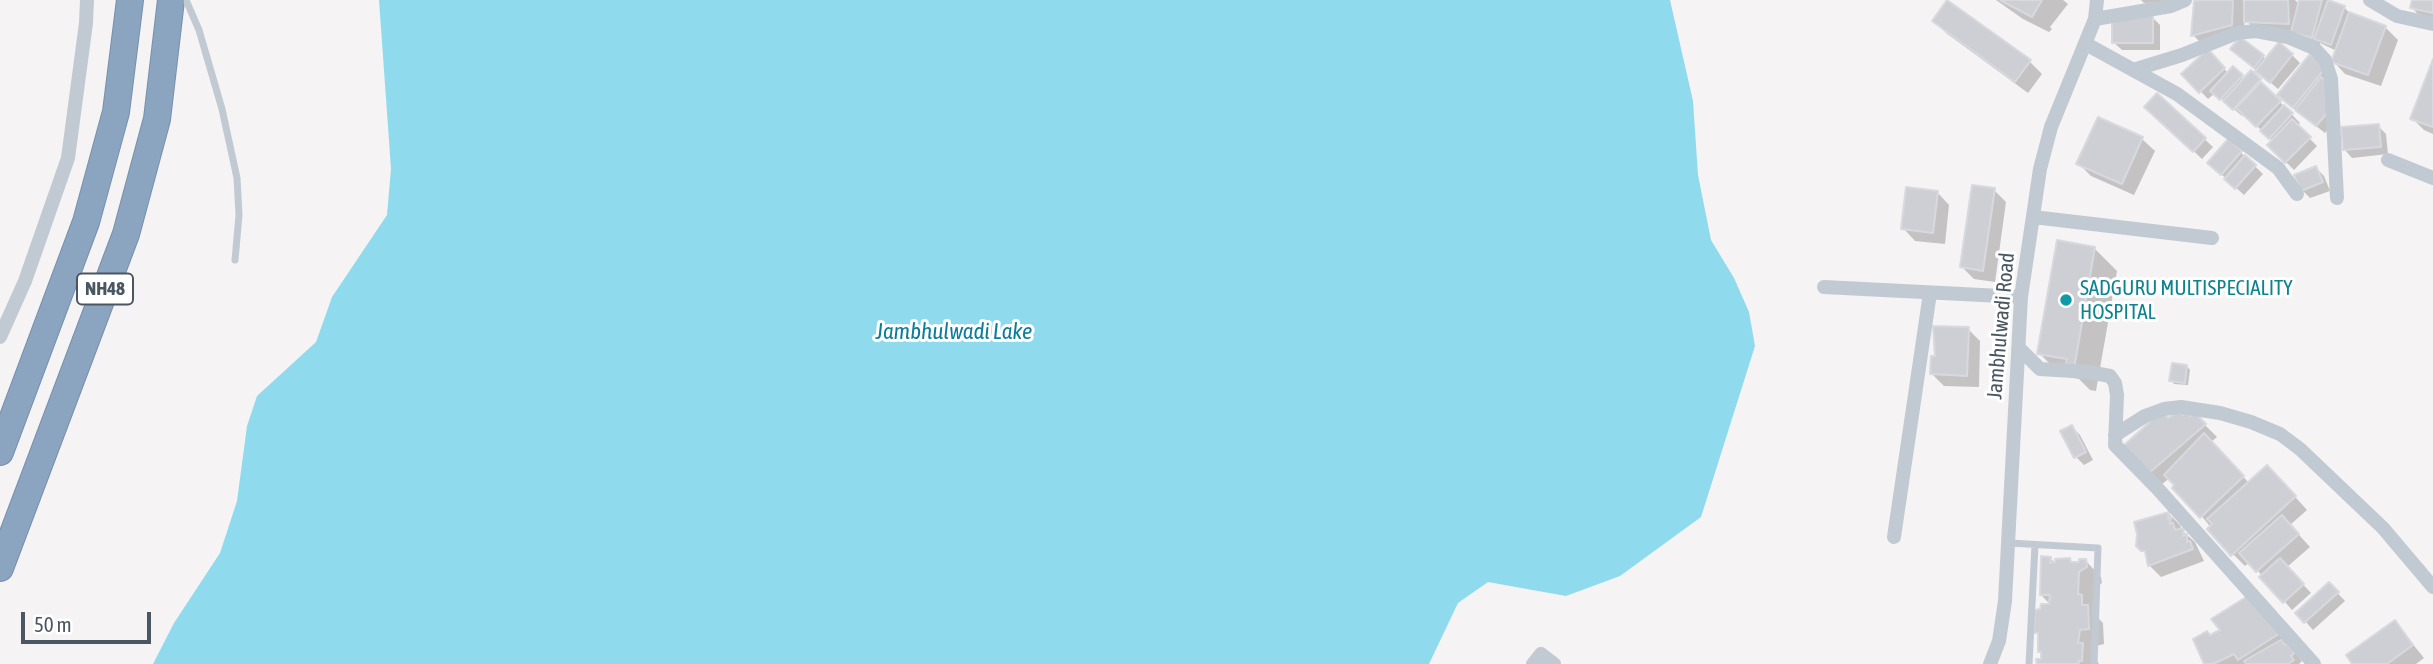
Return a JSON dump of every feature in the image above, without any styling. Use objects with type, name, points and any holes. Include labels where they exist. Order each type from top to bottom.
[{"type":"highway","name":"NH48","points":[[0,452],[86,222],[116,112],[130,0]]},
{"type":"highway","name":"NH48","points":[[0,568],[126,234],[157,119],[171,0]]},
{"type":"street","points":[[0,337],[26,281],[68,158],[87,0]]},
{"type":"street","name":"Jambhulwadi Road","points":[[1990,664],[1999,641],[2005,601],[2021,297],[2044,147],[2087,44],[2095,19],[2097,0]]},
{"type":"street","points":[[2095,19],[2171,6],[2185,0]]},
{"type":"street","points":[[2370,0],[2397,16],[2433,24]]},
{"type":"street","points":[[2133,70],[2182,55],[2237,33],[2256,31],[2288,37],[2314,48],[2325,60],[2331,79],[2337,198]]},
{"type":"street","points":[[2087,44],[2177,94],[2278,168],[2297,194]]},
{"type":"street","points":[[2388,160],[2433,178]]},
{"type":"street","points":[[2033,217],[2212,238]]},
{"type":"street","points":[[1824,288],[2021,297]]},
{"type":"street","points":[[1894,537],[1930,293]]},
{"type":"street","points":[[2019,348],[2040,369],[2110,376],[2115,383],[2117,395],[2115,445],[2158,489],[2314,664]]},
{"type":"street","points":[[2115,435],[2145,416],[2164,409],[2181,407],[2231,416],[2280,434],[2300,449],[2383,528],[2433,587]]},
{"type":"street","points":[[1533,664],[1541,654],[1555,664]]},
{"type":"lane","points":[[186,0],[200,30],[222,109],[237,178],[239,215],[235,260]]},
{"type":"lane","points":[[2008,543],[2098,548],[2094,664]]},
{"type":"lane","points":[[2029,664],[2035,545]]},
{"type":"water","name":"Jambhulwadi Lake","points":[[379,0],[1670,0],[1693,101],[1698,175],[1711,240],[1734,278],[1749,312],[1755,346],[1701,517],[1620,576],[1566,596],[1488,582],[1458,603],[1429,664],[153,664],[174,623],[220,553],[237,501],[247,426],[257,396],[316,342],[332,297],[387,215],[391,169]]},
{"type":"building","points":[[1947,0],[2031,60],[2015,82],[1932,21]]},
{"type":"building","points":[[2000,0],[2042,0],[2032,17]]},
{"type":"building","points":[[2233,0],[2232,25],[2191,36],[2194,1]]},
{"type":"building","points":[[2244,0],[2288,0],[2289,24],[2244,22]]},
{"type":"building","points":[[2299,0],[2322,0],[2312,38],[2291,32]]},
{"type":"building","points":[[2328,0],[2345,6],[2331,45],[2314,39]]},
{"type":"building","points":[[2412,0],[2433,0],[2433,13],[2410,8]]},
{"type":"building","points":[[2349,12],[2386,26],[2368,75],[2331,62]]},
{"type":"building","points":[[2153,15],[2153,43],[2112,43],[2112,19]]},
{"type":"building","points":[[2240,37],[2264,55],[2254,68],[2230,49]]},
{"type":"building","points":[[2279,42],[2293,54],[2270,83],[2255,71]]},
{"type":"building","points":[[2208,49],[2225,68],[2199,93],[2181,74]]},
{"type":"building","points":[[2310,54],[2326,67],[2293,108],[2277,95]]},
{"type":"building","points":[[2433,59],[2433,127],[2410,119]]},
{"type":"building","points":[[2233,66],[2243,75],[2220,100],[2210,91]]},
{"type":"building","points":[[2251,70],[2261,79],[2233,110],[2223,101]]},
{"type":"building","points":[[2321,77],[2327,82],[2329,111],[2316,126],[2295,110]]},
{"type":"building","points":[[2261,82],[2281,101],[2256,127],[2236,108]]},
{"type":"building","points":[[2157,93],[2206,138],[2193,152],[2144,107]]},
{"type":"building","points":[[2284,105],[2293,113],[2269,139],[2260,131]]},
{"type":"building","points":[[2098,117],[2143,137],[2122,184],[2076,164]]},
{"type":"building","points":[[2292,119],[2311,137],[2285,163],[2267,145]]},
{"type":"building","points":[[2379,124],[2381,147],[2343,150],[2341,127]]},
{"type":"building","points":[[2228,139],[2242,151],[2221,175],[2207,163]]},
{"type":"building","points":[[2245,155],[2256,165],[2235,189],[2224,179]]},
{"type":"building","points":[[2316,166],[2323,182],[2301,191],[2294,175]]},
{"type":"building","points":[[1972,185],[1995,188],[1983,271],[1960,267]]},
{"type":"building","points":[[1906,187],[1938,191],[1933,233],[1901,229]]},
{"type":"building","name":"SADGURU MULTISPECIALITY HOSPITAL","points":[[2057,240],[2095,247],[2074,369],[2065,368],[2067,359],[2037,354]]},
{"type":"building","points":[[1933,326],[1969,327],[1967,376],[1930,374],[1931,356],[1935,356]]},
{"type":"building","points":[[2172,363],[2187,365],[2185,383],[2169,381]]},
{"type":"building","points":[[2162,411],[2168,418],[2180,411],[2183,415],[2186,412],[2190,416],[2195,413],[2206,424],[2149,473],[2122,447]]},
{"type":"building","points":[[2072,425],[2086,452],[2074,458],[2060,431]]},
{"type":"building","points":[[2204,433],[2244,476],[2200,518],[2172,488],[2174,485],[2164,475]]},
{"type":"building","points":[[2267,465],[2296,496],[2231,556],[2207,529],[2212,524],[2207,519]]},
{"type":"building","points":[[2169,512],[2170,524],[2173,523],[2175,530],[2184,528],[2183,536],[2187,534],[2187,542],[2190,541],[2193,549],[2148,566],[2145,551],[2136,546],[2134,522]]},
{"type":"building","points":[[2282,515],[2299,534],[2256,572],[2239,553]]},
{"type":"building","points":[[2041,556],[2051,557],[2050,563],[2055,562],[2055,559],[2070,558],[2071,562],[2079,562],[2079,559],[2086,559],[2087,567],[2079,572],[2078,594],[2082,595],[2082,605],[2088,605],[2089,629],[2080,630],[2078,643],[2083,643],[2082,661],[2078,661],[2079,664],[2037,664],[2036,659],[2041,659],[2041,652],[2038,652],[2038,633],[2034,633],[2035,610],[2040,609],[2041,604],[2049,604],[2050,595],[2040,595]]},
{"type":"building","points":[[2280,558],[2304,584],[2283,603],[2259,577]]},
{"type":"building","points":[[2329,582],[2339,592],[2304,623],[2295,613]]},
{"type":"building","points":[[2251,594],[2280,633],[2238,660],[2234,654],[2213,664],[2204,664],[2193,639],[2207,631],[2210,635],[2220,630],[2211,619]]},
{"type":"building","points":[[2395,620],[2413,645],[2387,664],[2352,664],[2346,655]]},
{"type":"building","points":[[2281,640],[2285,645],[2289,642],[2295,652],[2291,656],[2294,660],[2288,664],[2246,664],[2244,661]]},
{"type":"place","name":"SADGURU MULTISPECIALITY HOSPITAL","points":[[2066,300]]}]
